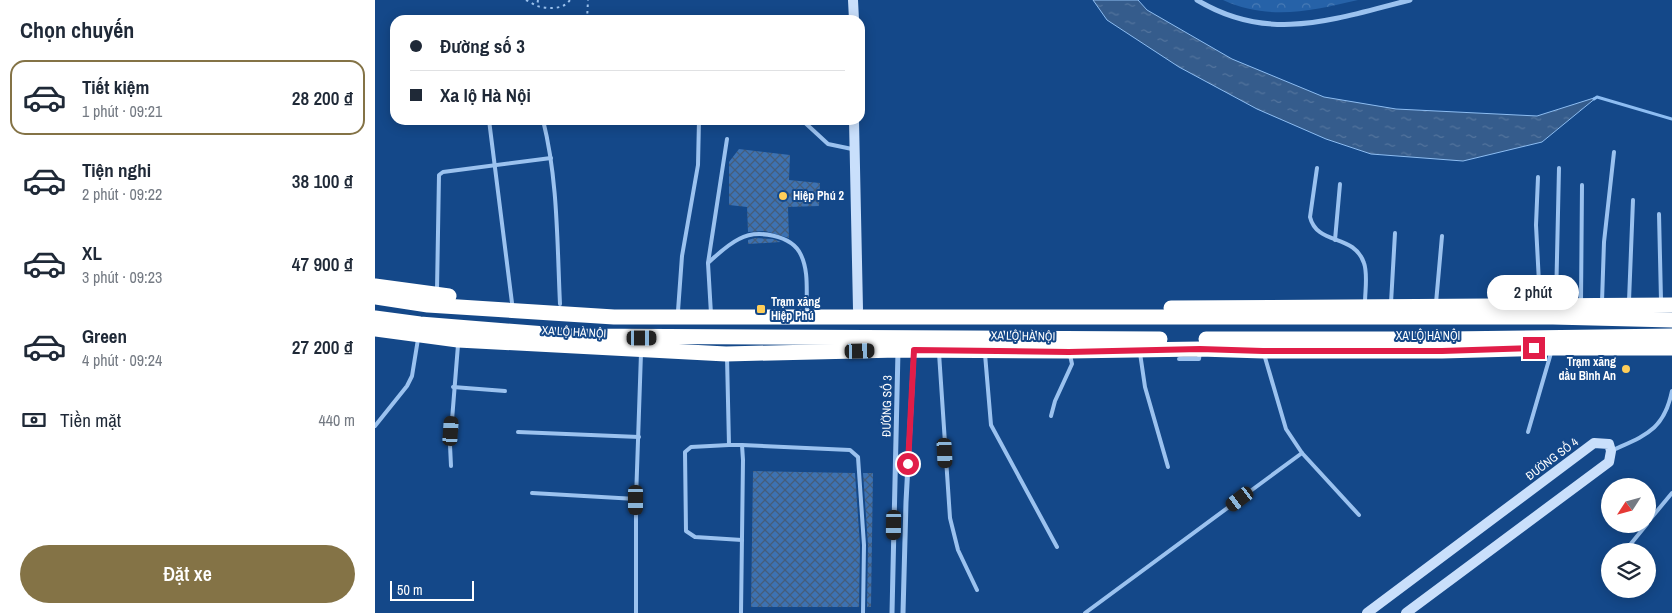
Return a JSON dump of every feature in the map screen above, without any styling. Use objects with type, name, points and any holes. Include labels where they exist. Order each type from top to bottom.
[{"type":"highway","name":"XA LỘ HÀ NỘI","points":[[375,286],[512,303],[678,310],[707,318]]},
{"type":"highway","name":"XA LỘ HÀ NỘI","points":[[375,297],[428,304],[614,317],[786,318],[858,314],[1540,306],[1554,312],[1581,307],[1672,320]]},
{"type":"highway","name":"XA LỘ HÀ NỘI","points":[[786,318],[797,310],[807,309],[858,314],[1554,312],[1604,311],[1629,306],[1667,305]]},
{"type":"highway","name":"XA LỘ HÀ NỘI","points":[[375,318],[419,330]]},
{"type":"highway","name":"XA LỘ HÀ NỘI","points":[[375,329],[419,330],[459,334],[571,336],[727,354],[899,344]]},
{"type":"highway","name":"XA LỘ HÀ NỘI","points":[[642,345],[726,338],[899,344],[1262,345],[1554,342],[1672,336]]},
{"type":"highway","name":"XA LỘ HÀ NỘI","points":[[1554,342],[1672,348]]},
{"type":"street","points":[[853,0],[854,15]]},
{"type":"street","points":[[1197,0],[1237,18],[1282,26],[1325,22],[1410,0]]},
{"type":"street","points":[[854,125],[858,314]]},
{"type":"street","name":"ĐƯỜNG SỐ 3","points":[[892,613],[899,344]]},
{"type":"street","name":"ĐƯỜNG SỐ 3","points":[[903,613],[906,502],[914,344]]},
{"type":"street","name":"ĐƯỜNG SỐ 4","points":[[1367,613],[1594,443],[1609,444],[1611,451]]},
{"type":"street","points":[[1406,613],[1609,462],[1611,451]]},
{"type":"lane","points":[[490,125],[512,303]]},
{"type":"lane","points":[[544,125],[551,158],[557,215],[560,304]]},
{"type":"lane","points":[[678,310],[682,256],[698,165],[699,125]]},
{"type":"lane","points":[[807,125],[828,144],[855,150]]},
{"type":"lane","points":[[707,318],[709,244],[727,139]]},
{"type":"lane","points":[[1604,311],[1604,242],[1614,152]]},
{"type":"lane","points":[[437,295],[439,175],[443,172],[495,167],[551,158]]},
{"type":"lane","points":[[1317,168],[1310,217],[1316,230],[1335,240],[1353,246],[1361,254],[1365,265],[1365,307]]},
{"type":"lane","points":[[1554,312],[1559,168]]},
{"type":"lane","points":[[1538,177],[1536,225],[1540,306]]},
{"type":"lane","points":[[1335,240],[1340,184]]},
{"type":"lane","points":[[1581,307],[1582,186]]},
{"type":"lane","points":[[1629,306],[1633,200]]},
{"type":"lane","points":[[1659,214],[1667,305]]},
{"type":"lane","points":[[1390,307],[1395,233]]},
{"type":"lane","points":[[708,263],[730,244],[748,235],[782,238],[800,252],[804,264],[807,309]]},
{"type":"lane","points":[[1435,307],[1442,236]]},
{"type":"lane","points":[[375,426],[407,386],[411,376],[419,330]]},
{"type":"lane","points":[[451,466],[450,445],[453,386],[459,334]]},
{"type":"lane","points":[[726,338],[729,445]]},
{"type":"lane","points":[[1528,432],[1554,342]]},
{"type":"lane","points":[[938,344],[950,518],[959,550],[977,590]]},
{"type":"lane","points":[[985,344],[991,425],[1057,548]]},
{"type":"lane","points":[[1138,344],[1145,387],[1168,467]]},
{"type":"lane","points":[[1179,359],[1199,360],[1199,344]]},
{"type":"lane","points":[[636,613],[636,500],[642,345]]},
{"type":"lane","points":[[1051,416],[1055,401],[1072,364],[1071,345]]},
{"type":"lane","points":[[1262,345],[1285,429],[1302,453],[1359,515]]},
{"type":"lane","points":[[453,386],[505,391]]},
{"type":"lane","points":[[1611,451],[1651,432],[1667,410],[1672,391]]},
{"type":"lane","points":[[517,432],[639,437]]},
{"type":"lane","points":[[741,613],[742,445]]},
{"type":"lane","points":[[741,540],[695,537],[686,531],[685,452],[691,447],[742,445],[850,450],[858,457],[864,545],[863,613]]},
{"type":"lane","points":[[1085,613],[1302,453]]},
{"type":"lane","points":[[532,493],[636,500]]},
{"type":"lane","points":[[1656,513],[1672,493]]},
{"type":"lane","points":[[1632,543],[1640,533]]},
{"type":"path","points":[[527,0],[549,10],[568,3],[570,0]]},
{"type":"path","points":[[537,0],[537,6]]},
{"type":"path","points":[[587,15],[588,0]]},
{"type":"green space","points":[[1223,0],[1358,0],[1324,8],[1274,12],[1240,6]]},
{"type":"water","points":[[1093,0],[1138,0],[1147,10],[1232,59],[1324,97],[1396,109],[1537,116],[1597,97],[1542,142],[1463,161],[1371,154],[1326,139],[1257,109],[1179,67],[1107,20]]},
{"type":"building","name":"Hiệp Phú 2","points":[[739,149],[790,155],[789,180],[820,183],[819,206],[788,207],[789,238],[765,231],[748,232],[747,207],[729,205],[729,162]]},
{"type":"building","points":[[755,238],[773,239],[781,242],[748,244],[748,240]]},
{"type":"building","points":[[753,471],[855,473],[860,545],[859,607],[751,607]]},
{"type":"building","points":[[863,473],[873,473],[871,607],[867,607],[868,545]]},
{"type":"waterway","points":[[1594,99],[1597,97],[1672,119]]},
{"type":"place","name":"Hiệp Phú 2","points":[[783,196]]},
{"type":"place","name":"Trạm xăng Hiệp Phú","points":[[761,309]]},
{"type":"place","name":"Trạm xăng dầu Bình An","points":[[1626,369]]},
{"type":"route","points":[[908,464],[914,350],[1069,352],[1139,349],[1442,351],[1534,348]]}]
